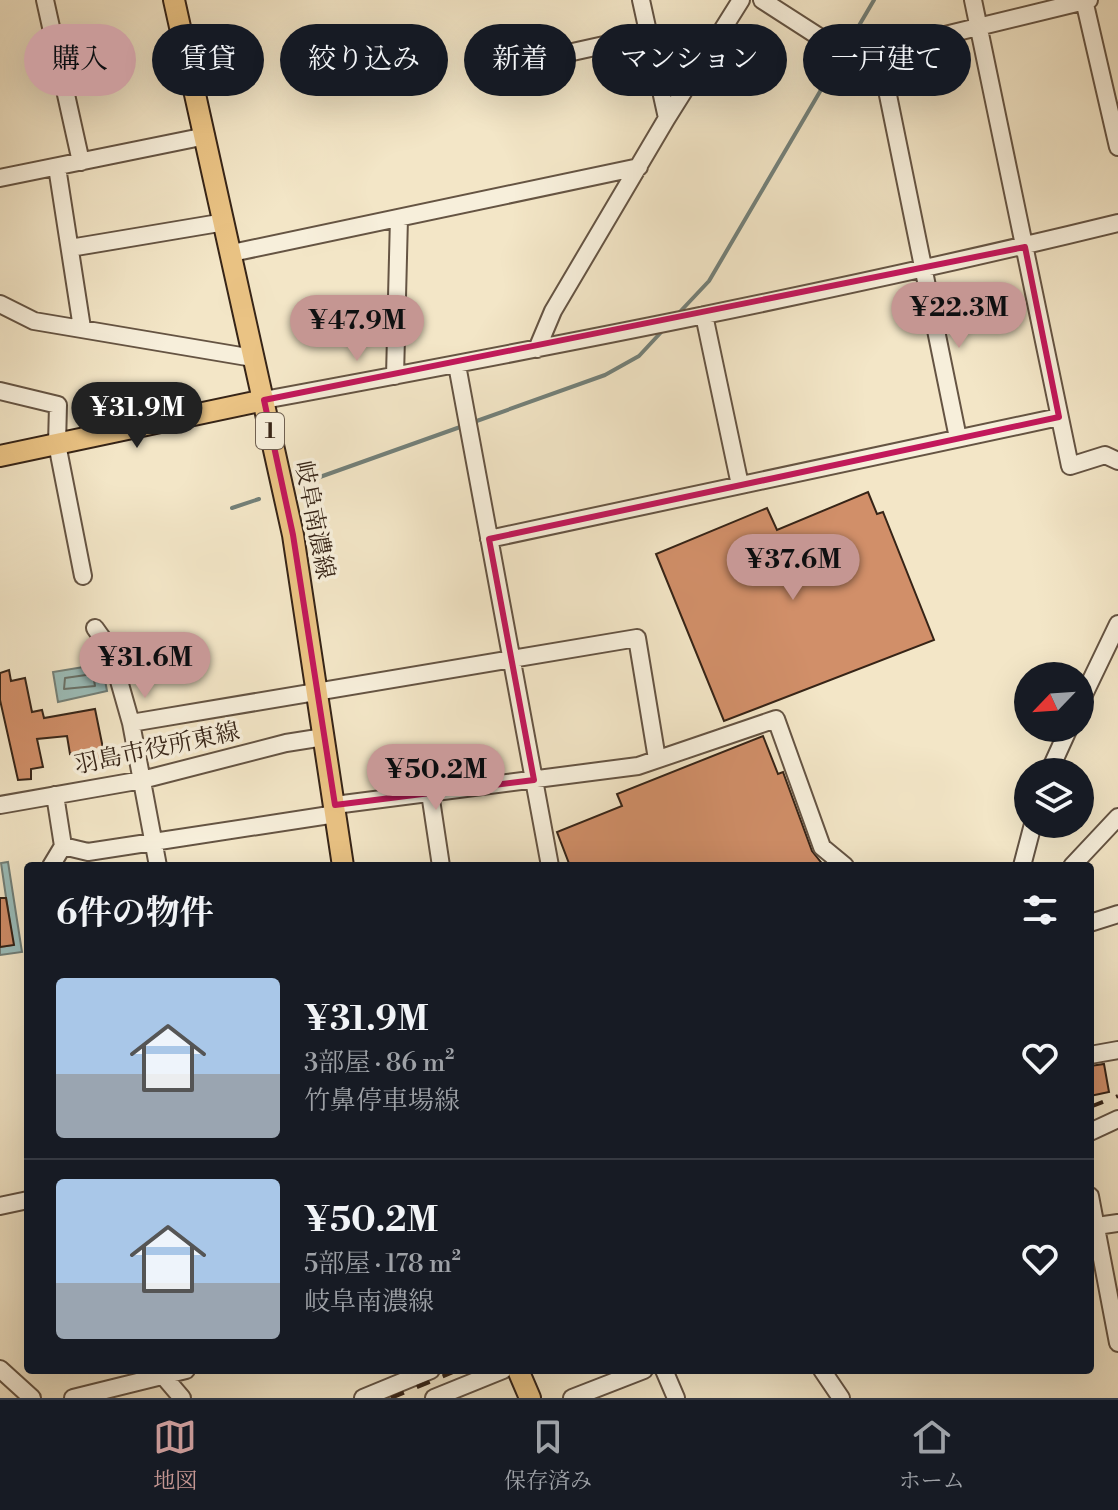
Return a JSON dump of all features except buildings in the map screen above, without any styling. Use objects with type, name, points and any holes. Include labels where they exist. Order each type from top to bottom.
[{"type":"main road","name":"岐阜南濃線","points":[[174,0],[293,535],[342,862]]},
{"type":"main road","points":[[0,456],[264,400]]},
{"type":"main road","points":[[520,1374],[530,1398]]},
{"type":"street","points":[[45,0],[81,162]]},
{"type":"street","points":[[641,0],[646,24]]},
{"type":"street","points":[[537,349],[553,311],[741,0]]},
{"type":"street","points":[[762,0],[803,26]]},
{"type":"street","points":[[973,0],[1070,466],[1105,455],[1118,461]]},
{"type":"street","points":[[971,29],[1086,0],[1118,147]]},
{"type":"street","points":[[662,96],[667,118]]},
{"type":"street","points":[[888,96],[958,438]]},
{"type":"street","points":[[0,178],[206,136]]},
{"type":"street","points":[[57,167],[82,328]]},
{"type":"street","points":[[232,253],[639,167]]},
{"type":"street","points":[[395,376],[399,218]]},
{"type":"street","points":[[70,248],[225,222]]},
{"type":"street","points":[[264,400],[457,365],[923,270],[1118,223]]},
{"type":"street","points":[[0,304],[34,321],[187,350],[253,358]]},
{"type":"street","points":[[702,315],[740,485]]},
{"type":"street","points":[[457,365],[549,862]]},
{"type":"street","points":[[0,391],[58,405],[57,444],[83,576]]},
{"type":"street","points":[[489,539],[1059,417]]},
{"type":"street","points":[[1094,674],[1118,624]]},
{"type":"street","points":[[95,628],[110,649],[131,723],[157,862]]},
{"type":"street","points":[[131,723],[317,689],[637,638],[657,759]]},
{"type":"street","points":[[63,846],[88,852],[154,843],[430,793],[638,766],[776,719],[822,847],[840,862]]},
{"type":"street","name":"羽島市役所東線","points":[[0,805],[142,780],[286,743],[324,737]]},
{"type":"street","points":[[430,793],[440,862]]},
{"type":"street","points":[[53,862],[63,846],[55,795]]},
{"type":"street","points":[[1076,862],[1118,817]]},
{"type":"street","points":[[1023,862],[1029,838]]},
{"type":"street","points":[[1094,922],[1118,914]]},
{"type":"street","points":[[1094,1054],[1118,1050]]},
{"type":"street","points":[[1094,1130],[1118,1119]]},
{"type":"street","points":[[0,1206],[24,1201]]},
{"type":"street","points":[[1094,1227],[1118,1223]]},
{"type":"street","points":[[1094,1232],[1118,1343]]},
{"type":"street","points":[[0,1369],[32,1398]]},
{"type":"street","points":[[363,1398],[421,1374]]},
{"type":"street","points":[[434,1398],[493,1374]]},
{"type":"street","points":[[572,1398],[634,1374]]},
{"type":"street","points":[[666,1374],[676,1398]]},
{"type":"street","points":[[825,1374],[841,1398]]},
{"type":"street","points":[[73,1398],[155,1375]]},
{"type":"street","points":[[149,1398],[155,1375]]},
{"type":"street","points":[[155,1375],[182,1398]]},
{"type":"highlighted area","points":[[1025,247],[1059,417],[489,539],[534,780],[335,805],[293,535],[264,400]]},
{"type":"water","points":[[102,664],[107,691],[58,702],[53,672]]},
{"type":"water","points":[[8,862],[22,952],[0,955],[0,947],[13,945],[1,863]]},
{"type":"waterway","points":[[860,24],[874,0]]},
{"type":"waterway","points":[[676,316],[709,281],[817,96]]},
{"type":"waterway","points":[[471,423],[605,375],[639,356],[665,328]]},
{"type":"waterway","points":[[303,483],[463,426]]},
{"type":"waterway","points":[[232,508],[259,499]]},
{"type":"railway","points":[[1094,1105],[1118,1096]]},
{"type":"railway","points":[[391,1398],[448,1374]]}]
